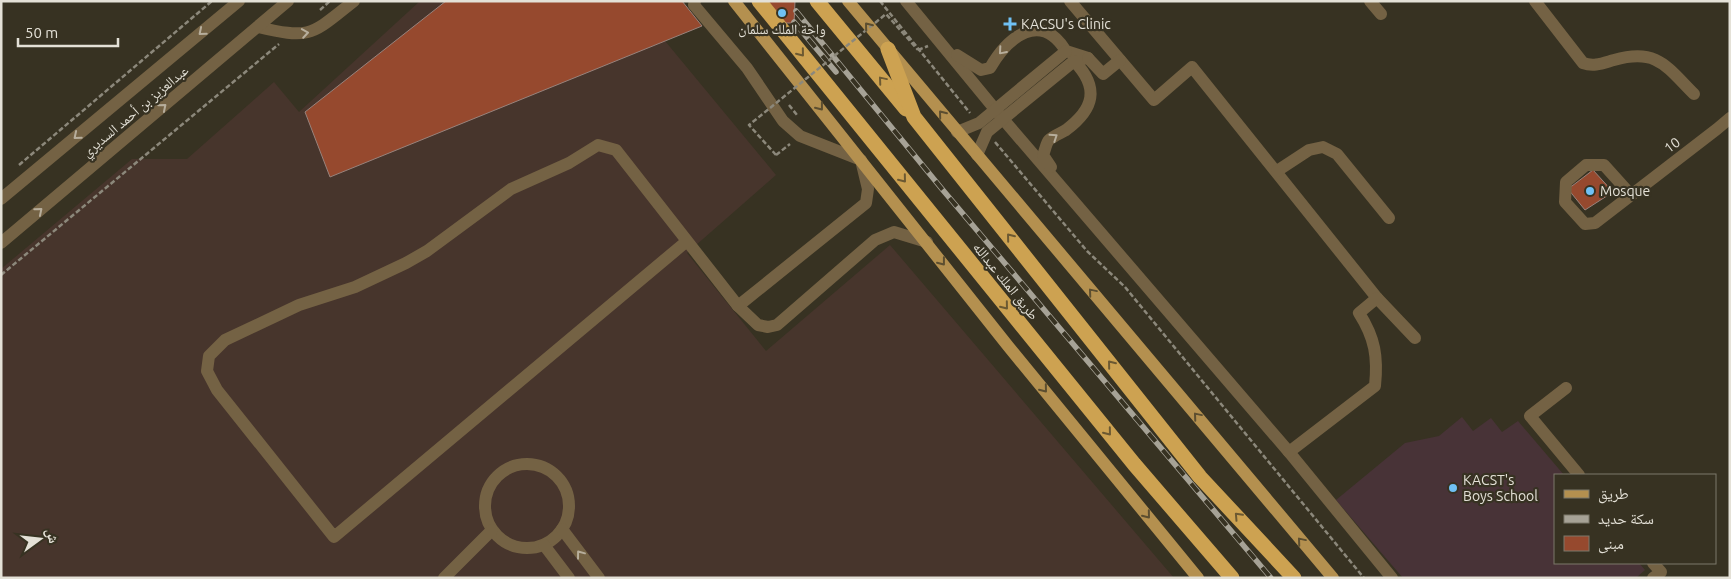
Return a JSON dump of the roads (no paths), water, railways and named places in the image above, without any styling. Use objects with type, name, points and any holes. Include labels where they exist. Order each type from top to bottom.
[{"type":"highway","name":"طريق الملك عبدالله","points":[[759,1],[1128,456],[1232,578]]},
{"type":"highway","points":[[817,1],[914,118],[1200,476],[1294,578]]},
{"type":"highway","points":[[888,49],[914,118]]},
{"type":"main road","points":[[734,1],[1198,578]]},
{"type":"main road","points":[[848,1],[1333,578]]},
{"type":"street","name":"عبدالعزيز بن أحمد السديري","points":[[1,199],[239,1]]},
{"type":"street","name":"عبدالعزيز بن أحمد السديري","points":[[1,243],[288,1]]},
{"type":"street","points":[[258,27],[291,34],[305,34],[317,30],[354,1]]},
{"type":"street","points":[[695,1],[694,5],[747,68],[784,120],[800,136],[861,160],[868,189],[866,203],[738,306]]},
{"type":"street","points":[[906,1],[999,115],[1290,452],[1392,578]]},
{"type":"street","points":[[1070,1],[1154,100],[1192,67],[1377,298],[1415,338]]},
{"type":"street","points":[[1370,1],[1381,14]]},
{"type":"street","points":[[1535,1],[1583,63],[1594,65],[1631,55],[1657,58],[1694,94]]},
{"type":"street","points":[[939,42],[981,70],[990,68],[999,53],[1014,38],[1027,32],[1037,30],[1049,32],[1059,40],[1083,71],[1089,83],[1090,103],[1081,118],[1048,141],[1043,155],[1066,193]]},
{"type":"street","points":[[957,132],[983,128],[1070,56],[1088,58],[1103,74],[1120,60]]},
{"type":"street","name":"10","points":[[1631,195],[1604,164],[1586,165],[1566,182],[1565,202],[1585,224],[1595,223],[1631,195],[1730,118]]},
{"type":"street","points":[[977,156],[983,128]]},
{"type":"street","points":[[687,241],[334,537],[217,390],[207,371],[209,356],[225,340],[299,305],[355,287],[406,263],[427,251],[512,189],[569,163],[598,145],[616,150],[738,306],[758,325],[768,327],[778,325],[875,240],[894,232],[927,242]]},
{"type":"street","points":[[1277,171],[1309,150],[1323,147],[1337,154],[1389,218]]},
{"type":"street","points":[[1290,452],[1375,386],[1378,362],[1368,328],[1359,314],[1377,298]]},
{"type":"street","points":[[1566,388],[1530,416],[1578,474]]},
{"type":"street","points":[[529,463],[542,466],[554,472],[565,486],[569,503],[569,512],[562,529],[544,545],[532,548],[510,544],[492,530],[486,518],[485,504],[487,491],[494,479],[504,470],[516,464],[529,463]]},
{"type":"street","points":[[562,529],[599,578]]},
{"type":"street","points":[[444,578],[492,530]]},
{"type":"street","points":[[544,545],[569,578]]},
{"type":"street","points":[[1653,578],[1661,572],[1654,564]]},
{"type":"railway","points":[[796,11],[942,189],[1271,578]]},
{"type":"railway","points":[[794,22],[836,72]]},
{"type":"place","name":"واحة الملك سلمان","points":[[782,13]]},
{"type":"place","name":"KACSU's Clinic","points":[[1010,24]]},
{"type":"place","name":"Mosque","points":[[1590,191]]},
{"type":"place","name":"KACST's Boys School","points":[[1453,488]]}]
